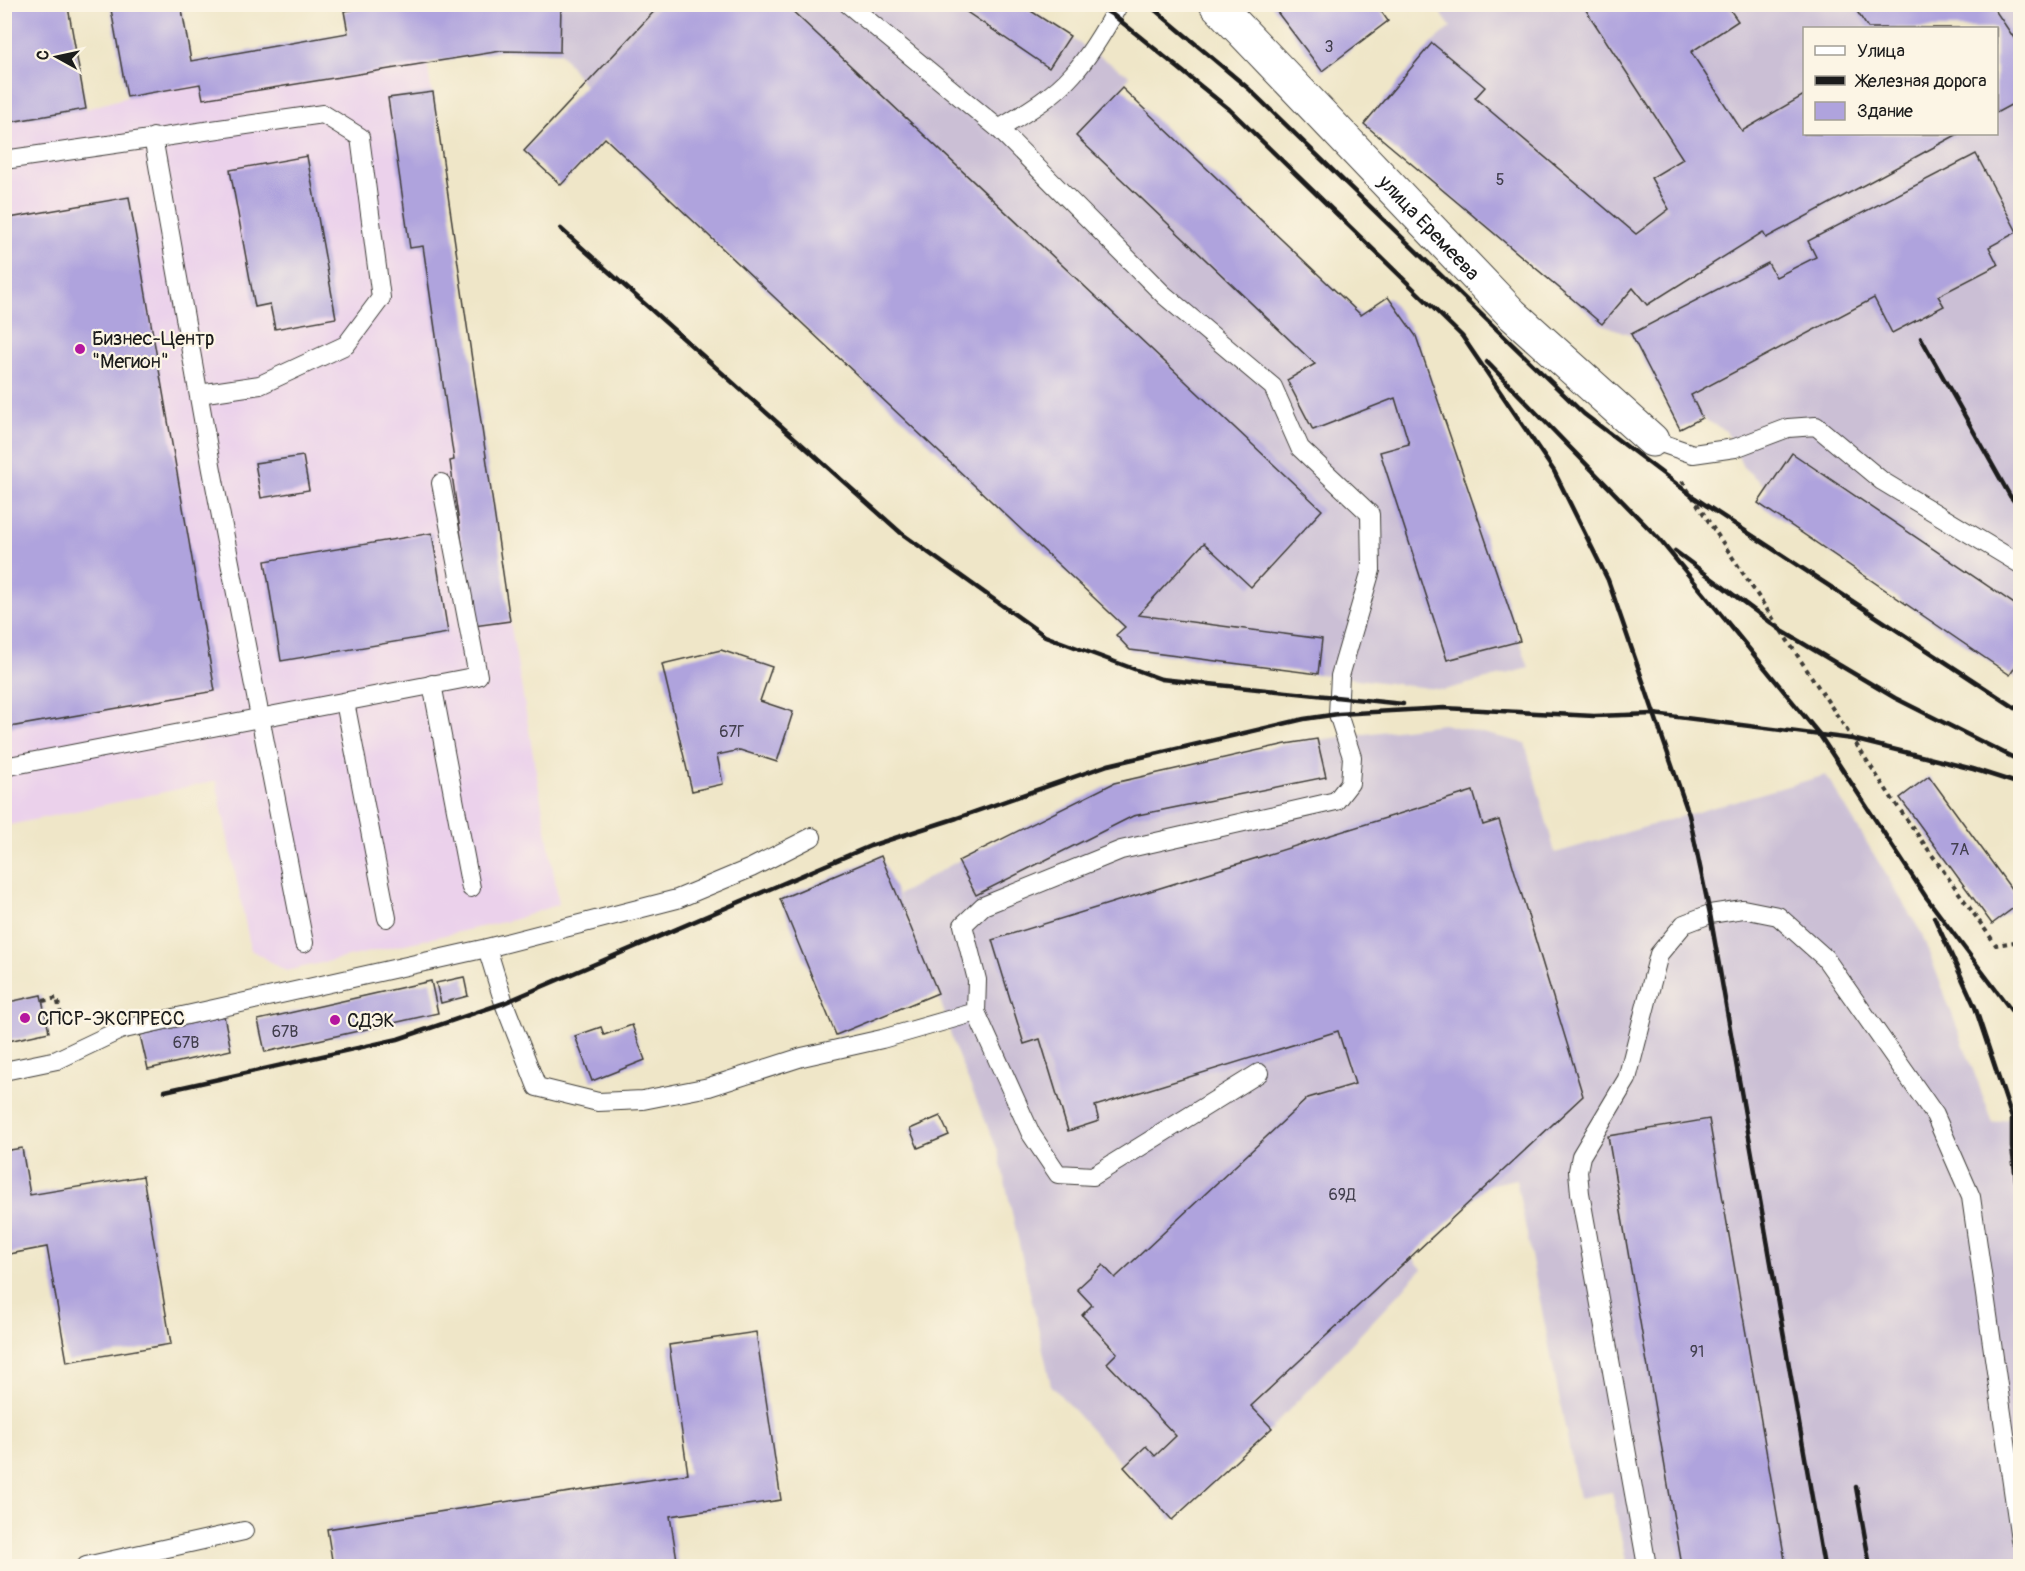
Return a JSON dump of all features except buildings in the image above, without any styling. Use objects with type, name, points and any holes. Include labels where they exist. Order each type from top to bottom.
[{"type":"street","name":"улица Еремеева","points":[[1216,4],[1512,314],[1652,440]]},
{"type":"lane","points":[[848,4],[999,129],[1164,295],[1273,387],[1300,448],[1370,514],[1371,570],[1340,676],[1338,714],[1353,757],[1350,783],[1336,801],[1121,850],[983,906],[963,925],[976,980],[976,1012],[1031,1134],[1058,1174],[1093,1176],[1259,1073]]},
{"type":"lane","points":[[999,129],[1032,109],[1072,75],[1091,50],[1119,4]]},
{"type":"lane","points":[[4,160],[323,114],[360,137],[381,298],[346,345],[260,385],[199,394]]},
{"type":"lane","points":[[153,137],[199,394],[304,943]]},
{"type":"lane","points":[[1652,440],[1693,454],[1735,448],[1788,428],[1816,426],[1882,481],[2020,564]]},
{"type":"lane","points":[[4,767],[478,676],[441,483]]},
{"type":"lane","points":[[432,684],[471,888]]},
{"type":"lane","points":[[345,702],[387,918]]},
{"type":"lane","points":[[4,1071],[57,1060],[120,1030],[487,948],[677,899],[751,868],[812,837]]},
{"type":"lane","points":[[1647,1566],[1580,1193],[1578,1171],[1581,1156],[1627,1079],[1659,954],[1684,924],[1710,914],[1743,909],[1778,916],[1825,958],[1940,1125],[1971,1197],[2020,1539]]},
{"type":"lane","points":[[487,948],[504,1003],[537,1088],[598,1102],[644,1100],[709,1087],[802,1057],[882,1039],[976,1012]]},
{"type":"lane","points":[[86,1566],[244,1531]]},
{"type":"path","points":[[1652,440],[1695,498],[1893,800],[1996,945],[2020,941]]},
{"type":"path","points":[[43,1001],[57,998],[70,1054]]},
{"type":"shaded area","points":[[561,5],[1020,5],[1130,76],[1122,88],[1361,315],[1388,297],[1416,336],[1529,668],[1444,690],[1130,650],[1116,635],[1124,627],[605,138],[561,185],[524,151],[585,86],[560,52]]},
{"type":"shaded area","points":[[1448,5],[2020,5],[2020,681],[1758,503],[1768,489],[1743,467],[1726,431],[1702,418],[1680,429],[1631,335],[1602,324],[1364,124],[1432,43],[1451,27],[1439,11]]},
{"type":"shaded area","points":[[427,62],[510,621],[559,904],[516,919],[286,971],[251,950],[216,781],[5,826],[5,123],[86,109],[127,97],[200,84],[203,99]]},
{"type":"shaded area","points":[[1443,724],[1525,743],[1555,853],[1826,775],[1922,934],[1993,1123],[2020,1115],[2020,1566],[1627,1566],[1612,1492],[1579,1498],[1516,1179],[1488,1185],[1411,1256],[1422,1269],[1272,1428],[1172,1520],[1051,1385],[998,1151],[955,1049],[938,993],[898,895],[958,861],[1114,783],[1286,744]]},
{"type":"railway","points":[[1095,4],[1113,15],[1229,109],[1462,336],[1554,471],[1608,580],[1689,815],[1710,914],[1824,1566]]},
{"type":"railway","points":[[1148,4],[1249,89],[1584,414],[1695,498],[2020,711]]},
{"type":"railway","points":[[561,229],[901,533],[1045,636],[1161,679],[1403,704]]},
{"type":"railway","points":[[1921,338],[2010,496],[2020,508]]},
{"type":"railway","points":[[1487,362],[1659,539],[1819,734],[1926,897],[2020,1022]]},
{"type":"railway","points":[[1675,551],[1782,631],[1895,698],[2020,761]]},
{"type":"railway","points":[[165,1091],[398,1039],[504,1003],[870,846],[1108,765],[1304,719],[1338,714],[1444,708],[1594,716],[1654,714],[1852,739],[1973,769],[2020,784]]},
{"type":"railway","points":[[1934,917],[1975,1007],[2012,1118],[2012,1147],[2020,1214]]},
{"type":"railway","points":[[1856,1487],[1870,1566]]},
{"type":"place","name":"Бизнес-Центр \"Мегион\"","points":[[80,349]]},
{"type":"place","name":"СПСР-ЭКСПРЕСС","points":[[25,1018]]},
{"type":"place","name":"СДЭК","points":[[335,1020]]}]
